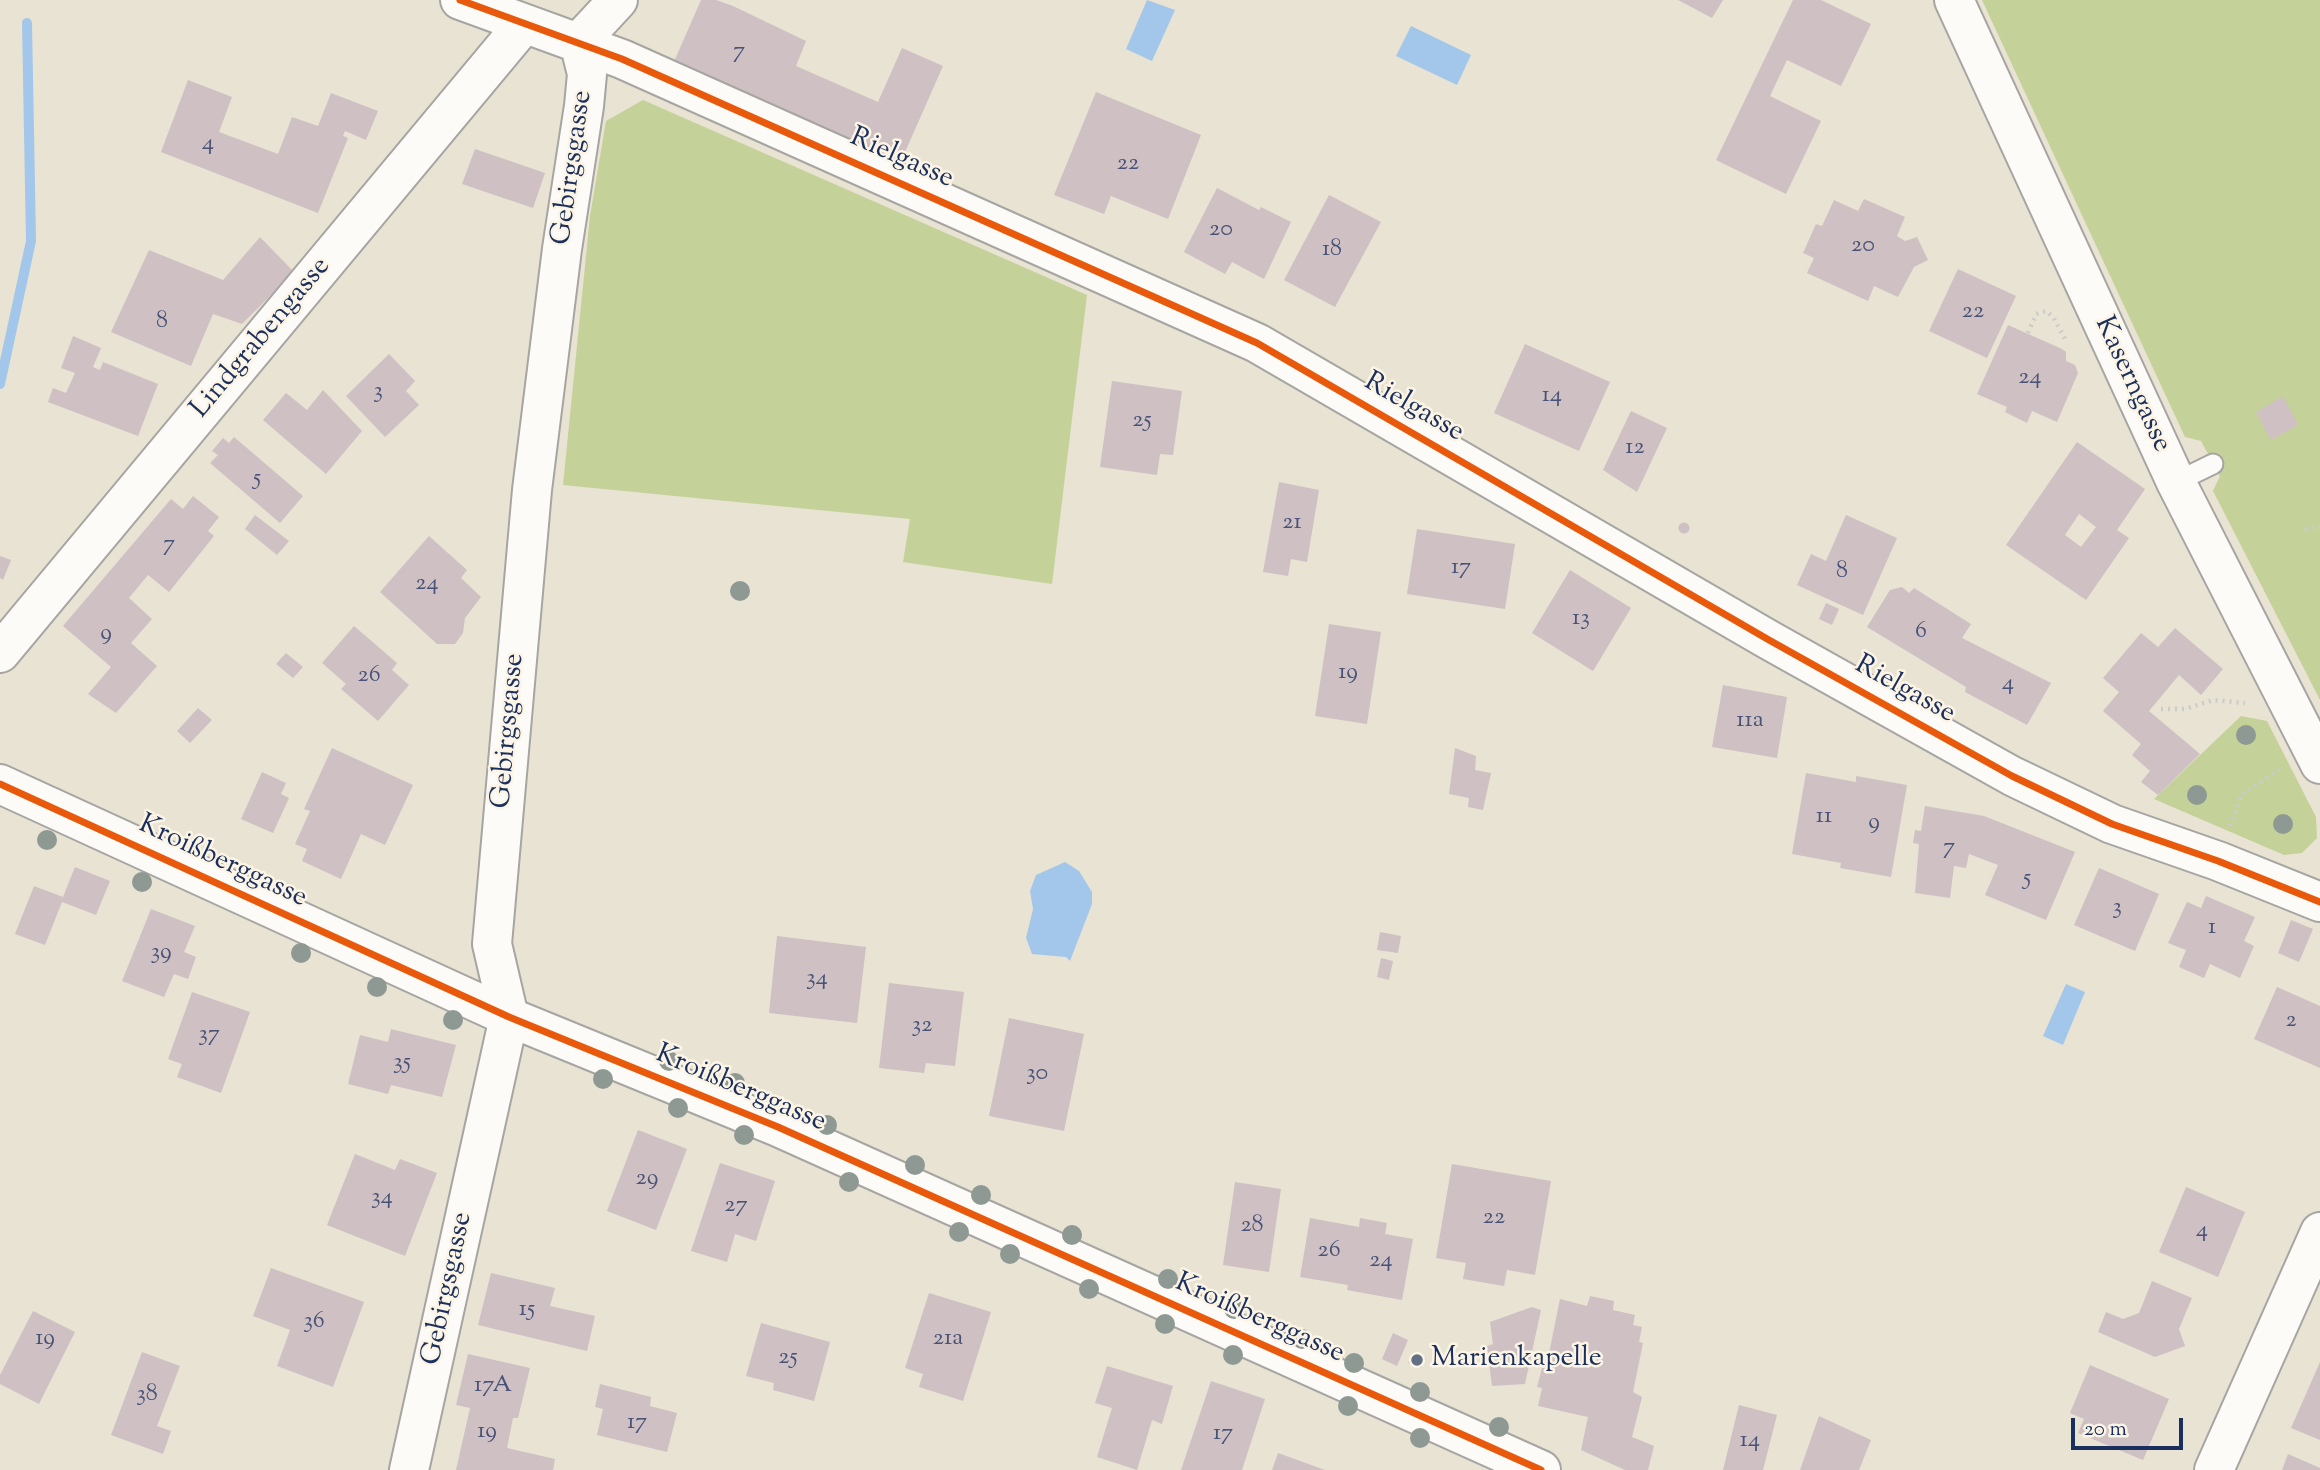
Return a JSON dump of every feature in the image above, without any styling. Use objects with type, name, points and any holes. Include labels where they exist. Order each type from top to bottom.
[{"type":"street","name":"Rielgasse","points":[[460,0],[579,42],[1257,343],[1769,640],[2012,776],[2112,824],[2218,861],[2320,902]]},
{"type":"street","points":[[579,42],[618,0]]},
{"type":"street","name":"Kaserngasse","points":[[1954,0],[2176,482],[2320,764]]},
{"type":"street","name":"Lindgrabengasse","points":[[0,653],[524,24]]},
{"type":"street","name":"Gebirgsgasse","points":[[410,1470],[509,1017],[492,944],[532,490],[587,74],[579,42]]},
{"type":"street","name":"Kroißberggasse","points":[[0,784],[509,1017],[778,1127],[1541,1470]]},
{"type":"street","points":[[2214,1470],[2320,1232]]},
{"type":"lane","points":[[2176,482],[2213,464]]},
{"type":"path","points":[[2028,333],[2036,314],[2046,311],[2053,317],[2069,348]]},
{"type":"path","points":[[2305,529],[2320,527]]},
{"type":"path","points":[[2161,709],[2185,709],[2213,700],[2247,704]]},
{"type":"path","points":[[2228,831],[2242,794],[2273,772]]},
{"type":"green space","points":[[1982,0],[2320,0],[2320,700],[2213,491],[2220,476],[2201,441],[2185,437]]},
{"type":"green space","points":[[643,100],[1087,295],[1052,584],[903,562],[910,519],[563,485],[590,216],[606,121]]},
{"type":"green space","points":[[2241,716],[2267,721],[2316,817],[2317,838],[2302,853],[2284,855],[2154,799]]},
{"type":"water","points":[[1147,0],[1175,10],[1152,61],[1126,49]]},
{"type":"water","points":[[1411,26],[1471,55],[1457,85],[1396,56]]},
{"type":"water","points":[[1065,862],[1079,871],[1092,892],[1092,904],[1070,961],[1066,957],[1032,954],[1026,938],[1033,909],[1030,891],[1036,875]]},
{"type":"water","points":[[2066,984],[2085,992],[2063,1045],[2043,1036]]},
{"type":"building","points":[[701,0],[716,0],[733,6],[806,41],[796,66],[878,102],[902,48],[943,66],[898,168],[673,64]]},
{"type":"building","points":[[1678,0],[1723,0],[1712,18]]},
{"type":"building","points":[[1793,0],[1821,0],[1871,24],[1841,86],[1787,60],[1770,96],[1821,121],[1786,194],[1716,160]]},
{"type":"building","points":[[188,80],[232,97],[219,132],[278,154],[292,117],[318,126],[331,93],[378,111],[366,140],[345,131],[343,136],[348,138],[318,213],[161,152]]},
{"type":"building","points":[[1096,92],[1201,135],[1168,219],[1111,196],[1104,214],[1054,195]]},
{"type":"building","points":[[475,149],[545,173],[533,208],[462,184]]},
{"type":"building","points":[[1217,188],[1259,210],[1261,207],[1291,222],[1264,279],[1232,262],[1225,274],[1184,252]]},
{"type":"building","points":[[1329,195],[1381,222],[1335,307],[1284,280]]},
{"type":"building","points":[[1864,199],[1905,217],[1897,236],[1905,241],[1917,237],[1928,260],[1914,267],[1898,297],[1874,286],[1868,301],[1807,273],[1814,258],[1803,253],[1816,224],[1822,226],[1834,200],[1858,211]]},
{"type":"building","points":[[260,237],[294,272],[242,324],[213,314],[191,366],[111,332],[149,250],[223,280]]},
{"type":"building","points":[[1958,269],[2016,296],[1987,358],[1929,331]]},
{"type":"building","points":[[2008,325],[2062,349],[2066,352],[2066,361],[2075,365],[2078,373],[2057,422],[2032,411],[2027,423],[2005,412],[2007,407],[1977,394]]},
{"type":"building","points":[[73,336],[101,348],[93,367],[100,370],[103,362],[158,384],[138,436],[48,402],[53,388],[66,393],[75,373],[61,368]]},
{"type":"building","points":[[1525,344],[1610,382],[1579,451],[1494,413]]},
{"type":"building","points":[[389,354],[415,381],[406,391],[419,405],[385,437],[346,396]]},
{"type":"building","points":[[1112,381],[1182,391],[1173,455],[1160,454],[1157,475],[1100,467]]},
{"type":"building","points":[[323,390],[362,431],[326,474],[263,420],[286,393],[307,410]]},
{"type":"building","points":[[2283,396],[2298,425],[2271,440],[2256,412]]},
{"type":"building","points":[[1631,411],[1667,428],[1637,492],[1603,470]]},
{"type":"building","points":[[234,437],[303,496],[280,523],[210,463],[218,455],[212,451],[223,438],[229,443]]},
{"type":"building","points":[[2077,442],[2145,489],[2117,530],[2129,538],[2086,600],[2006,545]],"holes":[[[2079,514],[2096,527],[2081,547],[2065,535]]]},
{"type":"building","points":[[1279,482],[1319,490],[1307,562],[1291,559],[1288,576],[1263,572]]},
{"type":"building","points":[[193,496],[219,517],[208,531],[214,536],[169,592],[148,575],[129,598],[152,619],[131,643],[157,666],[116,713],[88,694],[111,667],[63,626],[171,499],[183,509]]},
{"type":"building","points":[[255,515],[289,541],[277,555],[245,529]]},
{"type":"building","points":[[1846,515],[1897,538],[1863,615],[1797,585],[1811,554],[1826,561]]},
{"type":"building","points":[[1684,522],[1690,528],[1684,534],[1678,528]]},
{"type":"building","points":[[1417,529],[1515,544],[1505,609],[1407,594]]},
{"type":"building","points":[[429,536],[467,570],[461,578],[481,597],[465,618],[463,633],[455,644],[437,644],[380,592]]},
{"type":"building","points":[[0,556],[11,560],[3,580],[0,578]]},
{"type":"building","points":[[1570,570],[1631,608],[1593,671],[1532,633]]},
{"type":"building","points":[[1902,587],[1909,593],[1914,588],[1971,624],[1962,638],[2051,683],[2027,725],[1965,692],[1966,687],[1867,627],[1890,590]]},
{"type":"building","points":[[1826,603],[1839,609],[1832,625],[1819,619]]},
{"type":"building","points":[[1329,624],[1381,632],[1367,724],[1315,716]]},
{"type":"building","points":[[354,626],[397,663],[392,670],[409,685],[378,721],[341,689],[346,684],[322,663]]},
{"type":"building","points":[[2175,628],[2223,669],[2201,695],[2179,675],[2149,711],[2200,754],[2158,795],[2141,782],[2150,771],[2132,755],[2141,744],[2103,711],[2119,692],[2103,678],[2141,633],[2158,647]]},
{"type":"building","points":[[286,653],[303,667],[293,678],[276,664]]},
{"type":"building","points":[[1723,685],[1787,697],[1777,758],[1712,747]]},
{"type":"building","points":[[198,708],[212,720],[190,743],[177,731]]},
{"type":"building","points":[[332,748],[413,785],[385,845],[361,834],[341,879],[302,861],[307,849],[295,844],[310,811],[304,809]]},
{"type":"building","points":[[1455,748],[1476,756],[1475,770],[1491,773],[1483,810],[1468,807],[1469,798],[1449,794]]},
{"type":"building","points":[[262,772],[286,783],[281,794],[289,798],[273,833],[241,819]]},
{"type":"building","points":[[1806,773],[1856,782],[1856,776],[1907,785],[1891,877],[1840,868],[1841,863],[1792,854]]},
{"type":"building","points":[[1925,806],[1984,816],[2075,852],[2046,920],[1985,895],[1998,865],[1969,854],[1966,868],[1954,866],[1950,898],[1915,893],[1919,844],[1913,843],[1915,830],[1921,831]]},
{"type":"building","points":[[75,867],[110,881],[96,915],[62,902],[45,945],[15,934],[34,886],[63,897]]},
{"type":"building","points":[[2099,868],[2159,894],[2135,951],[2074,925]]},
{"type":"building","points":[[2206,896],[2255,917],[2244,941],[2254,946],[2240,978],[2210,964],[2204,978],[2179,967],[2186,950],[2168,943],[2187,902],[2201,908]]},
{"type":"building","points":[[151,909],[195,926],[184,952],[196,957],[188,979],[174,974],[164,997],[122,981]]},
{"type":"building","points":[[2291,920],[2313,929],[2299,962],[2278,953]]},
{"type":"building","points":[[1380,932],[1401,936],[1398,953],[1377,950]]},
{"type":"building","points":[[777,936],[866,947],[857,1023],[769,1013]]},
{"type":"building","points":[[1381,958],[1393,961],[1389,980],[1377,977]]},
{"type":"building","points":[[889,983],[964,992],[955,1066],[926,1063],[924,1073],[879,1068]]},
{"type":"building","points":[[2277,987],[2320,1006],[2320,1068],[2254,1039]]},
{"type":"building","points":[[192,992],[250,1012],[221,1093],[177,1077],[182,1064],[168,1059]]},
{"type":"building","points":[[1009,1018],[1084,1034],[1064,1131],[989,1116]]},
{"type":"building","points":[[391,1029],[456,1045],[442,1097],[391,1085],[388,1094],[348,1084],[360,1035],[388,1042]]},
{"type":"building","points":[[638,1130],[687,1149],[656,1230],[607,1211]]},
{"type":"building","points":[[355,1154],[395,1170],[400,1159],[437,1173],[405,1256],[327,1225]]},
{"type":"building","points":[[720,1163],[775,1181],[756,1241],[735,1234],[727,1262],[691,1251]]},
{"type":"building","points":[[1452,1164],[1551,1181],[1535,1275],[1507,1270],[1504,1286],[1463,1279],[1466,1263],[1436,1258]]},
{"type":"building","points":[[1235,1182],[1281,1189],[1269,1272],[1223,1265]]},
{"type":"building","points":[[2186,1187],[2245,1212],[2218,1277],[2159,1252]]},
{"type":"building","points":[[1310,1218],[1359,1227],[1360,1218],[1387,1223],[1385,1234],[1413,1239],[1402,1300],[1347,1290],[1348,1285],[1300,1277]]},
{"type":"building","points":[[271,1268],[364,1302],[333,1387],[277,1366],[290,1330],[253,1316]]},
{"type":"building","points":[[491,1273],[555,1288],[550,1306],[595,1316],[587,1351],[478,1325]]},
{"type":"building","points":[[2152,1281],[2192,1298],[2179,1329],[2185,1346],[2155,1357],[2098,1332],[2106,1312],[2123,1319],[2139,1313]]},
{"type":"building","points":[[929,1293],[991,1312],[963,1401],[919,1387],[923,1374],[905,1368]]},
{"type":"building","points":[[1590,1296],[1614,1301],[1613,1310],[1635,1315],[1633,1325],[1642,1327],[1639,1342],[1643,1343],[1633,1392],[1642,1397],[1632,1437],[1654,1446],[1648,1470],[1625,1470],[1581,1450],[1588,1417],[1538,1406],[1542,1388],[1537,1387],[1542,1368],[1546,1368],[1560,1299],[1587,1306]]},
{"type":"building","points":[[1532,1307],[1541,1310],[1525,1384],[1492,1386],[1487,1346],[1493,1344],[1490,1322]]},
{"type":"building","points":[[33,1311],[75,1332],[39,1404],[0,1384],[0,1375]]},
{"type":"building","points":[[761,1323],[830,1342],[814,1401],[773,1390],[774,1383],[746,1376]]},
{"type":"building","points":[[1393,1333],[1408,1340],[1397,1366],[1382,1359]]},
{"type":"building","points":[[142,1352],[180,1366],[157,1426],[171,1431],[163,1454],[111,1435]]},
{"type":"building","points":[[1413,1352],[1426,1358],[1421,1368],[1408,1363]]},
{"type":"building","points":[[468,1354],[530,1368],[518,1418],[513,1418],[507,1448],[555,1459],[553,1470],[456,1470],[470,1408],[456,1405]]},
{"type":"building","points":[[2320,1362],[2320,1440],[2291,1428]]},
{"type":"building","points":[[2090,1365],[2169,1399],[2143,1460],[2078,1433],[2084,1419],[2070,1413]]},
{"type":"building","points":[[1107,1366],[1173,1386],[1162,1424],[1152,1420],[1137,1470],[1097,1457],[1112,1408],[1095,1403]]},
{"type":"building","points":[[1211,1381],[1265,1399],[1242,1470],[1181,1470]]},
{"type":"building","points":[[600,1384],[651,1397],[650,1406],[677,1413],[667,1452],[597,1435],[603,1409],[595,1407]]},
{"type":"building","points":[[1739,1405],[1777,1415],[1763,1470],[1723,1470]]},
{"type":"building","points":[[1819,1416],[1871,1440],[1859,1470],[1800,1470]]},
{"type":"building","points":[[1278,1453],[1325,1470],[1272,1470]]},
{"type":"building","points":[[2288,1454],[2320,1468],[2320,1470],[2282,1470]]},
{"type":"waterway","points":[[0,384],[31,241],[27,23]]},
{"type":"cycle path","points":[[460,0],[622,59],[1257,343],[1769,640],[2012,776],[2112,824],[2218,861],[2320,902]]},
{"type":"cycle path","points":[[0,784],[509,1017],[778,1127],[1541,1470]]},
{"type":"place","name":"Marienkapelle","points":[[1417,1360]]}]
